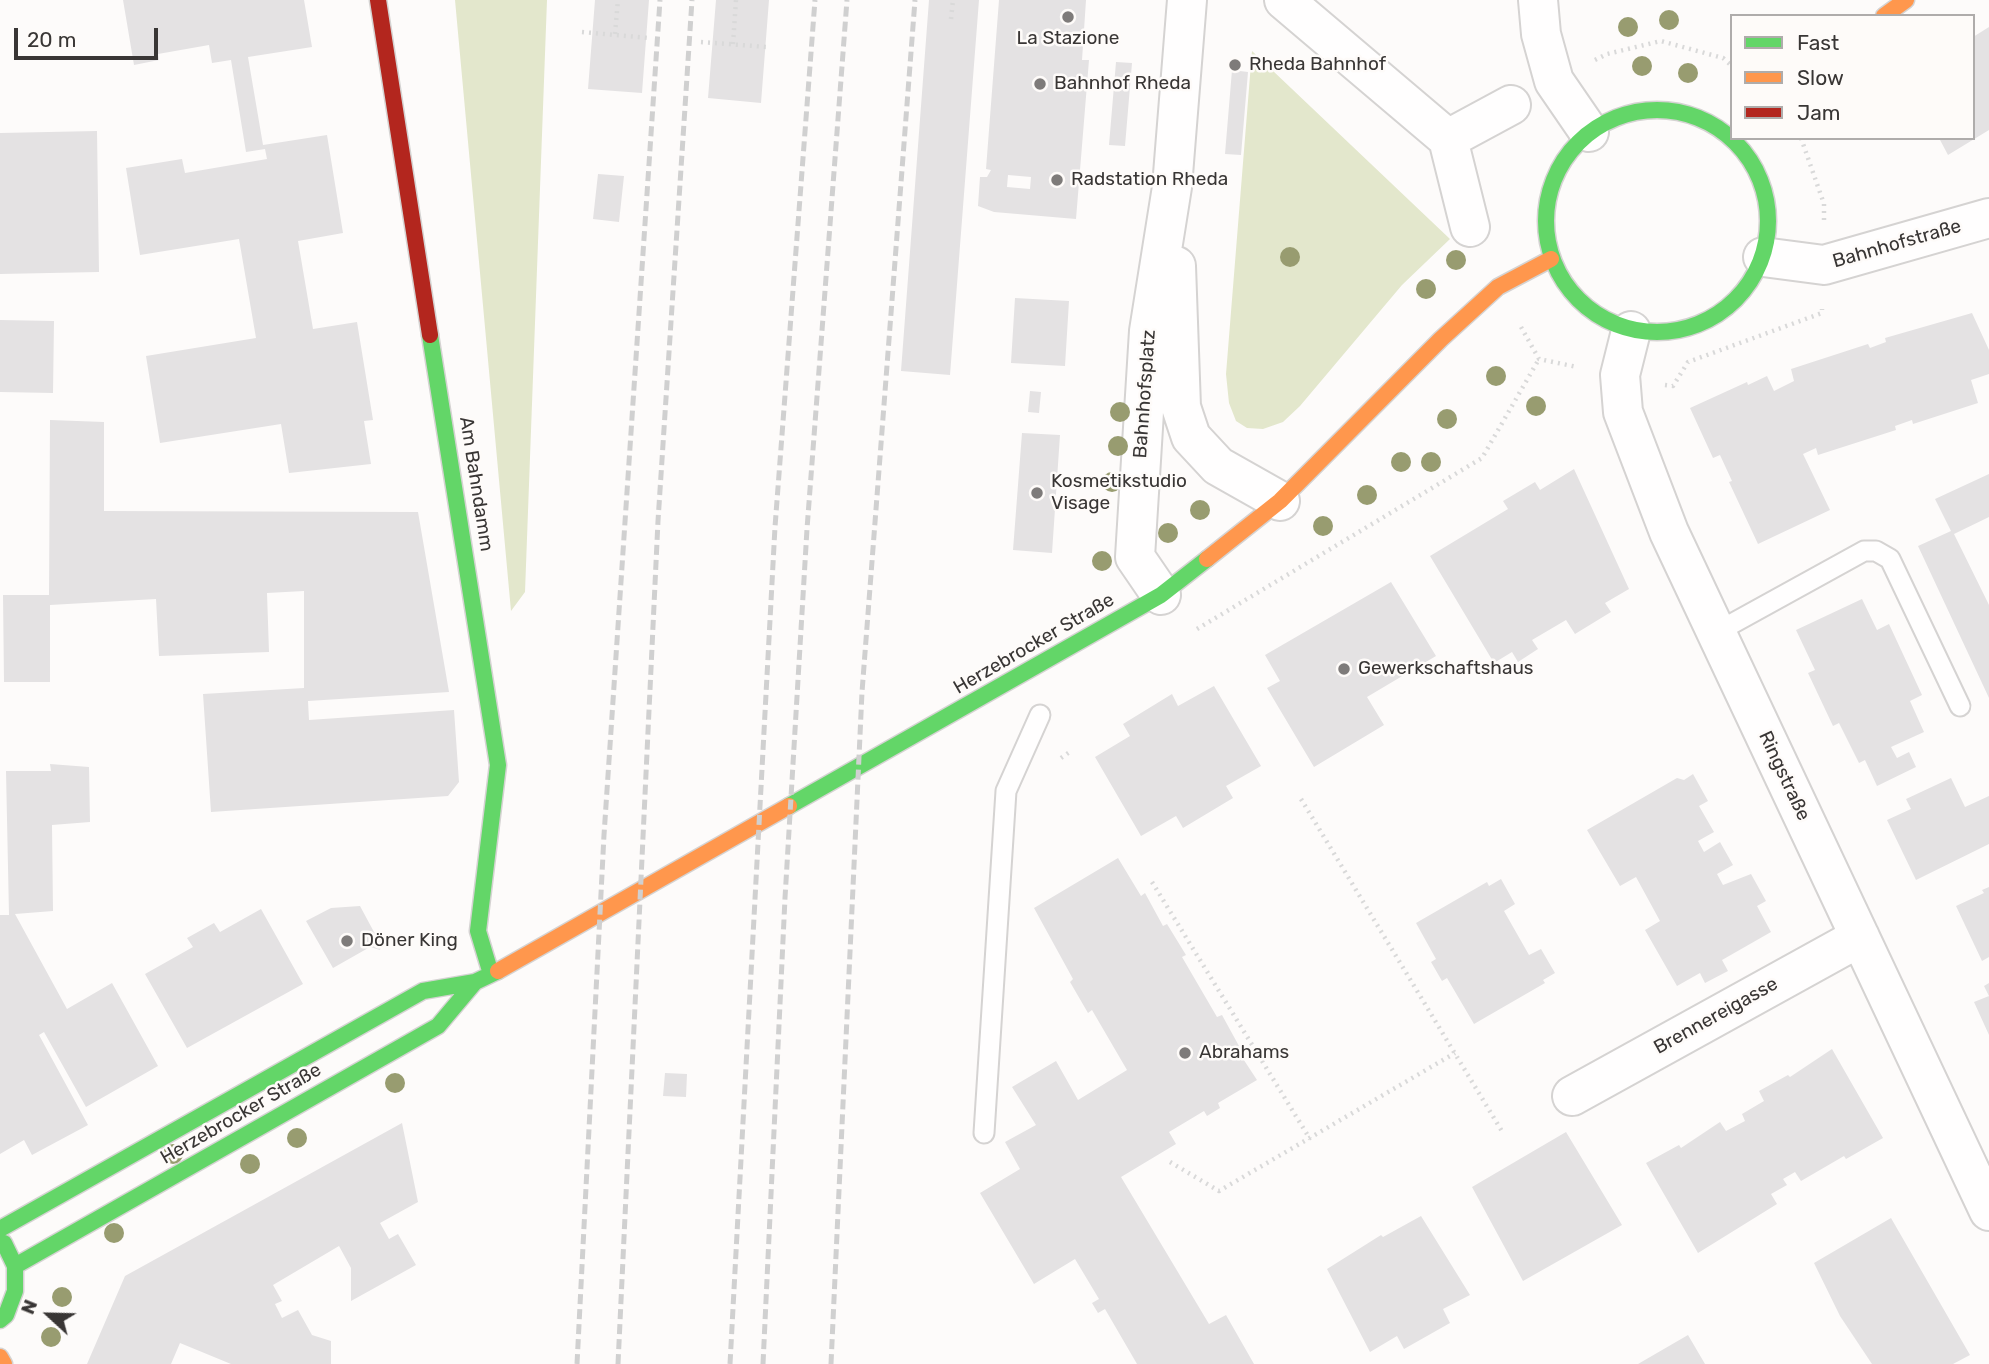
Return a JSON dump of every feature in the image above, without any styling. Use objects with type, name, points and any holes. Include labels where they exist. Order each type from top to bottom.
[{"type":"main road","name":"Am Bahndamm","points":[[378,0],[498,765],[478,931],[491,974]]},
{"type":"main road","points":[[1887,14],[1906,0]]},
{"type":"main road","points":[[1726,123],[1654,109],[1620,116],[1589,132],[1559,168],[1545,212],[1551,259],[1569,292],[1597,316],[1631,331],[1675,331],[1696,327],[1725,311],[1748,286],[1763,257],[1769,221],[1764,186],[1738,140]]},
{"type":"main road","name":"Herzebrocker Straße","points":[[0,1229],[423,991],[475,982],[491,974],[996,691],[1161,595],[1280,501],[1342,442],[1441,339],[1498,287],[1551,259]]},
{"type":"main road","name":"Herzebrocker Straße","points":[[15,1266],[438,1026],[475,982]]},
{"type":"main road","points":[[0,1239],[15,1266],[15,1292],[6,1315],[0,1320]]},
{"type":"main road","points":[[0,1357],[4,1364]]},
{"type":"street","name":"Bahnhofsplatz","points":[[1161,595],[1135,557],[1149,331],[1172,187],[1187,0]]},
{"type":"street","points":[[1284,0],[1448,139],[1470,227]]},
{"type":"street","points":[[1538,0],[1541,34],[1554,81],[1589,132]]},
{"type":"street","points":[[1448,139],[1511,105]]},
{"type":"street","name":"Bahnhofsplatz","points":[[1172,187],[1181,407],[1184,417],[1191,437],[1218,466],[1280,501]]},
{"type":"street","name":"Bahnhofstraße","points":[[1763,257],[1824,265],[1989,218]]},
{"type":"street","name":"Ringstraße","points":[[1631,331],[1620,375],[1623,412],[1669,533],[1860,937],[1978,1161],[1989,1211]]},
{"type":"street","name":"Brennereigasse","points":[[1572,1096],[1860,937]]},
{"type":"lane","points":[[1717,632],[1864,551],[1876,551],[1890,559],[1960,706]]},
{"type":"lane","points":[[984,1133],[1006,791],[1040,715]]},
{"type":"path","points":[[615,34],[618,0]]},
{"type":"path","points":[[733,44],[736,0]]},
{"type":"path","points":[[951,19],[953,0]]},
{"type":"path","points":[[582,32],[649,38]]},
{"type":"path","points":[[1554,81],[1607,54],[1661,41],[1723,58],[1730,64]]},
{"type":"path","points":[[701,42],[767,47]]},
{"type":"path","points":[[1673,386],[1688,362],[1822,313],[1824,204],[1802,140]]},
{"type":"path","points":[[1197,629],[1482,458],[1539,359]]},
{"type":"path","points":[[1301,799],[1503,1133]]},
{"type":"path","points":[[1152,882],[1310,1139]]},
{"type":"path","points":[[1170,1162],[1219,1191],[1455,1053]]},
{"type":"green space","points":[[455,0],[547,0],[525,592],[511,611]]},
{"type":"green space","points":[[1252,51],[1450,239],[1402,285],[1300,406],[1283,422],[1263,429],[1247,428],[1236,421],[1229,403],[1226,374]]},
{"type":"building","points":[[123,0],[304,0],[312,47],[248,57],[263,145],[327,135],[343,233],[298,241],[313,329],[357,322],[373,420],[364,421],[371,464],[289,473],[281,424],[160,443],[146,356],[256,338],[239,239],[140,255],[126,168],[182,159],[185,173],[267,159],[265,149],[246,152],[231,60],[212,63],[209,45],[158,54],[159,60],[134,65]]},
{"type":"building","points":[[595,0],[649,0],[642,93],[588,89]]},
{"type":"building","points":[[716,0],[769,0],[761,103],[708,98]]},
{"type":"building","points":[[929,0],[979,0],[950,375],[901,371]]},
{"type":"building","name":"Bahnhof Rheda","points":[[999,0],[1086,0],[1082,60],[1089,60],[1076,219],[994,212],[978,206],[980,177],[987,177],[991,170],[986,169]],"holes":[[[1008,175],[1031,177],[1030,189],[1007,187]]]},
{"type":"building","points":[[1989,27],[1989,130],[1975,139],[1975,36]]},
{"type":"building","points":[[1116,62],[1132,63],[1125,146],[1109,145]]},
{"type":"building","points":[[1232,70],[1248,72],[1241,155],[1225,154]]},
{"type":"building","points":[[97,131],[99,272],[0,274],[0,133]]},
{"type":"building","points":[[1940,140],[1973,140],[1948,155]]},
{"type":"building","points":[[598,174],[624,176],[619,222],[593,219]]},
{"type":"building","points":[[1015,298],[1069,301],[1065,366],[1011,363]]},
{"type":"building","points":[[1972,313],[1989,350],[1989,374],[1971,380],[1978,403],[1913,424],[1912,420],[1895,426],[1896,430],[1818,455],[1816,448],[1803,454],[1830,510],[1758,544],[1729,482],[1732,481],[1720,455],[1713,458],[1690,408],[1747,382],[1748,385],[1767,376],[1774,391],[1794,381],[1791,369],[1868,344],[1870,348],[1886,342],[1885,338]]},
{"type":"building","points":[[0,320],[54,321],[53,393],[0,392]]},
{"type":"building","points":[[1030,391],[1041,392],[1039,413],[1028,412]]},
{"type":"building","points":[[50,420],[104,422],[104,511],[418,512],[449,692],[308,701],[309,720],[454,710],[459,782],[448,796],[211,812],[203,694],[304,688],[304,591],[267,593],[269,652],[159,656],[156,599],[50,605],[50,682],[4,682],[3,595],[49,595]]},
{"type":"building","name":"Kosmetikstudio Visage","points":[[1022,433],[1060,435],[1052,553],[1013,550]]},
{"type":"building","points":[[1574,469],[1629,589],[1605,603],[1611,612],[1575,634],[1566,620],[1532,640],[1538,649],[1518,662],[1512,652],[1494,663],[1430,556],[1508,509],[1503,501],[1535,482],[1540,490]]},
{"type":"building","points":[[1989,474],[1989,517],[1954,534],[1989,605],[1989,698],[1918,546],[1951,531],[1935,499]]},
{"type":"building","name":"Gewerkschaftshaus","points":[[1391,582],[1436,656],[1367,697],[1384,725],[1314,767],[1267,688],[1280,681],[1265,655]]},
{"type":"building","points":[[1862,599],[1877,630],[1889,624],[1922,695],[1910,701],[1924,732],[1891,747],[1897,758],[1909,752],[1916,767],[1877,786],[1865,760],[1859,763],[1839,723],[1833,726],[1808,673],[1815,670],[1796,630]]},
{"type":"building","points":[[1214,686],[1261,766],[1226,786],[1233,798],[1183,828],[1176,816],[1141,836],[1095,757],[1130,736],[1123,724],[1172,694],[1178,706]]},
{"type":"building","points":[[50,764],[89,767],[90,822],[52,825],[53,911],[15,914],[67,1009],[112,983],[158,1066],[86,1107],[44,1032],[39,1035],[88,1125],[32,1155],[24,1140],[0,1154],[0,915],[9,915],[6,771],[51,771]]},
{"type":"building","points":[[1693,774],[1708,801],[1699,806],[1714,832],[1698,841],[1704,852],[1720,842],[1733,865],[1717,874],[1723,885],[1751,874],[1766,901],[1757,906],[1771,932],[1722,960],[1728,971],[1705,983],[1700,973],[1677,986],[1645,930],[1660,921],[1636,877],[1620,886],[1587,830],[1677,778],[1684,780]]},
{"type":"building","points":[[1951,778],[1965,807],[1989,796],[1989,844],[1916,880],[1887,820],[1911,809],[1906,799]]},
{"type":"building","points":[[1118,858],[1141,896],[1145,893],[1163,926],[1167,924],[1186,955],[1182,957],[1217,1017],[1222,1015],[1239,1046],[1236,1048],[1257,1080],[1218,1103],[1220,1108],[1207,1116],[1204,1111],[1169,1132],[1176,1144],[1121,1177],[1209,1324],[1226,1315],[1254,1364],[1137,1364],[1105,1309],[1098,1313],[1092,1303],[1099,1299],[1075,1259],[1034,1284],[980,1193],[1020,1169],[1005,1142],[1036,1125],[1012,1087],[1056,1061],[1078,1100],[1127,1070],[1092,1010],[1088,1013],[1070,982],[1073,979],[1034,908]]},
{"type":"building","points":[[1501,879],[1515,904],[1504,911],[1529,955],[1541,949],[1555,973],[1543,980],[1545,983],[1474,1024],[1447,978],[1442,981],[1431,962],[1436,959],[1416,923],[1487,882],[1489,886]]},
{"type":"building","points":[[1989,887],[1989,957],[1982,961],[1956,906],[1984,893],[1982,890]]},
{"type":"building","points":[[360,906],[374,932],[385,935],[380,950],[370,947],[333,968],[306,921],[331,908]]},
{"type":"building","points":[[261,909],[303,984],[187,1048],[145,974],[193,947],[187,938],[214,923],[220,932]]},
{"type":"building","points":[[1989,983],[1989,996],[1984,986]]},
{"type":"building","points":[[1989,996],[1989,1035],[1974,1002]]},
{"type":"building","points":[[1832,1049],[1883,1138],[1846,1159],[1844,1156],[1801,1181],[1795,1172],[1783,1179],[1787,1185],[1771,1194],[1777,1204],[1698,1253],[1646,1163],[1679,1145],[1681,1148],[1720,1122],[1726,1131],[1745,1121],[1742,1114],[1764,1101],[1759,1091],[1788,1075],[1790,1077]]},
{"type":"building","points":[[665,1073],[687,1074],[686,1097],[663,1096]]},
{"type":"building","points":[[402,1123],[418,1202],[380,1223],[389,1239],[398,1234],[416,1265],[351,1301],[351,1268],[339,1246],[273,1285],[282,1301],[275,1304],[282,1318],[298,1310],[312,1335],[331,1341],[331,1364],[231,1364],[180,1343],[171,1364],[87,1364],[125,1276]]},
{"type":"building","points":[[1566,1132],[1622,1225],[1523,1281],[1472,1187]]},
{"type":"building","points":[[1421,1216],[1470,1295],[1443,1309],[1450,1323],[1404,1349],[1397,1336],[1370,1352],[1327,1269],[1381,1235],[1383,1237]]},
{"type":"building","points":[[1891,1218],[1970,1355],[1953,1364],[1872,1364],[1840,1316],[1814,1263]]},
{"type":"building","points":[[1688,1335],[1705,1364],[1638,1364]]},
{"type":"railway","points":[[577,1364],[604,835],[660,0]]},
{"type":"railway","points":[[618,1364],[658,521],[692,0]]},
{"type":"railway","points":[[730,1364],[775,527],[815,0]]},
{"type":"railway","points":[[763,1364],[785,898],[807,529],[847,0]]},
{"type":"railway","points":[[831,1364],[862,692],[915,0]]},
{"type":"traffic: fast","points":[[1730,137],[1700,118],[1668,110],[1646,110],[1614,118],[1586,135],[1571,150],[1559,169],[1548,199],[1546,232],[1554,264],[1578,300],[1614,324],[1646,332],[1679,330],[1709,319],[1728,307],[1743,292],[1760,264],[1768,221]]},
{"type":"traffic: fast","points":[[1734,140],[1760,178],[1768,221]]},
{"type":"traffic: fast","points":[[430,335],[498,765],[478,931],[491,974]]},
{"type":"traffic: fast","points":[[789,806],[1161,595],[1207,559]]},
{"type":"traffic: fast","points":[[0,1229],[423,991],[475,982],[498,971]]},
{"type":"traffic: fast","points":[[15,1266],[438,1026],[475,982]]},
{"type":"traffic: fast","points":[[0,1320],[6,1315],[15,1291],[15,1266],[4,1243]]},
{"type":"traffic: slow","points":[[1887,14],[1906,0]]},
{"type":"traffic: slow","points":[[1207,559],[1280,501],[1441,339],[1498,287],[1551,259]]},
{"type":"traffic: slow","points":[[498,971],[789,806]]},
{"type":"traffic: slow","points":[[0,1357],[4,1364]]},
{"type":"traffic: jam","points":[[378,0],[430,335]]},
{"type":"place","name":"La Stazione","points":[[1068,17]]},
{"type":"place","name":"Rheda Bahnhof","points":[[1235,65]]},
{"type":"place","name":"Bahnhof Rheda","points":[[1040,84]]},
{"type":"place","name":"Radstation Rheda","points":[[1057,180]]},
{"type":"place","name":"Kosmetikstudio Visage","points":[[1037,493]]},
{"type":"place","name":"Gewerkschaftshaus","points":[[1344,669]]},
{"type":"place","name":"Döner King","points":[[347,941]]},
{"type":"place","name":"Abrahams","points":[[1185,1053]]}]
